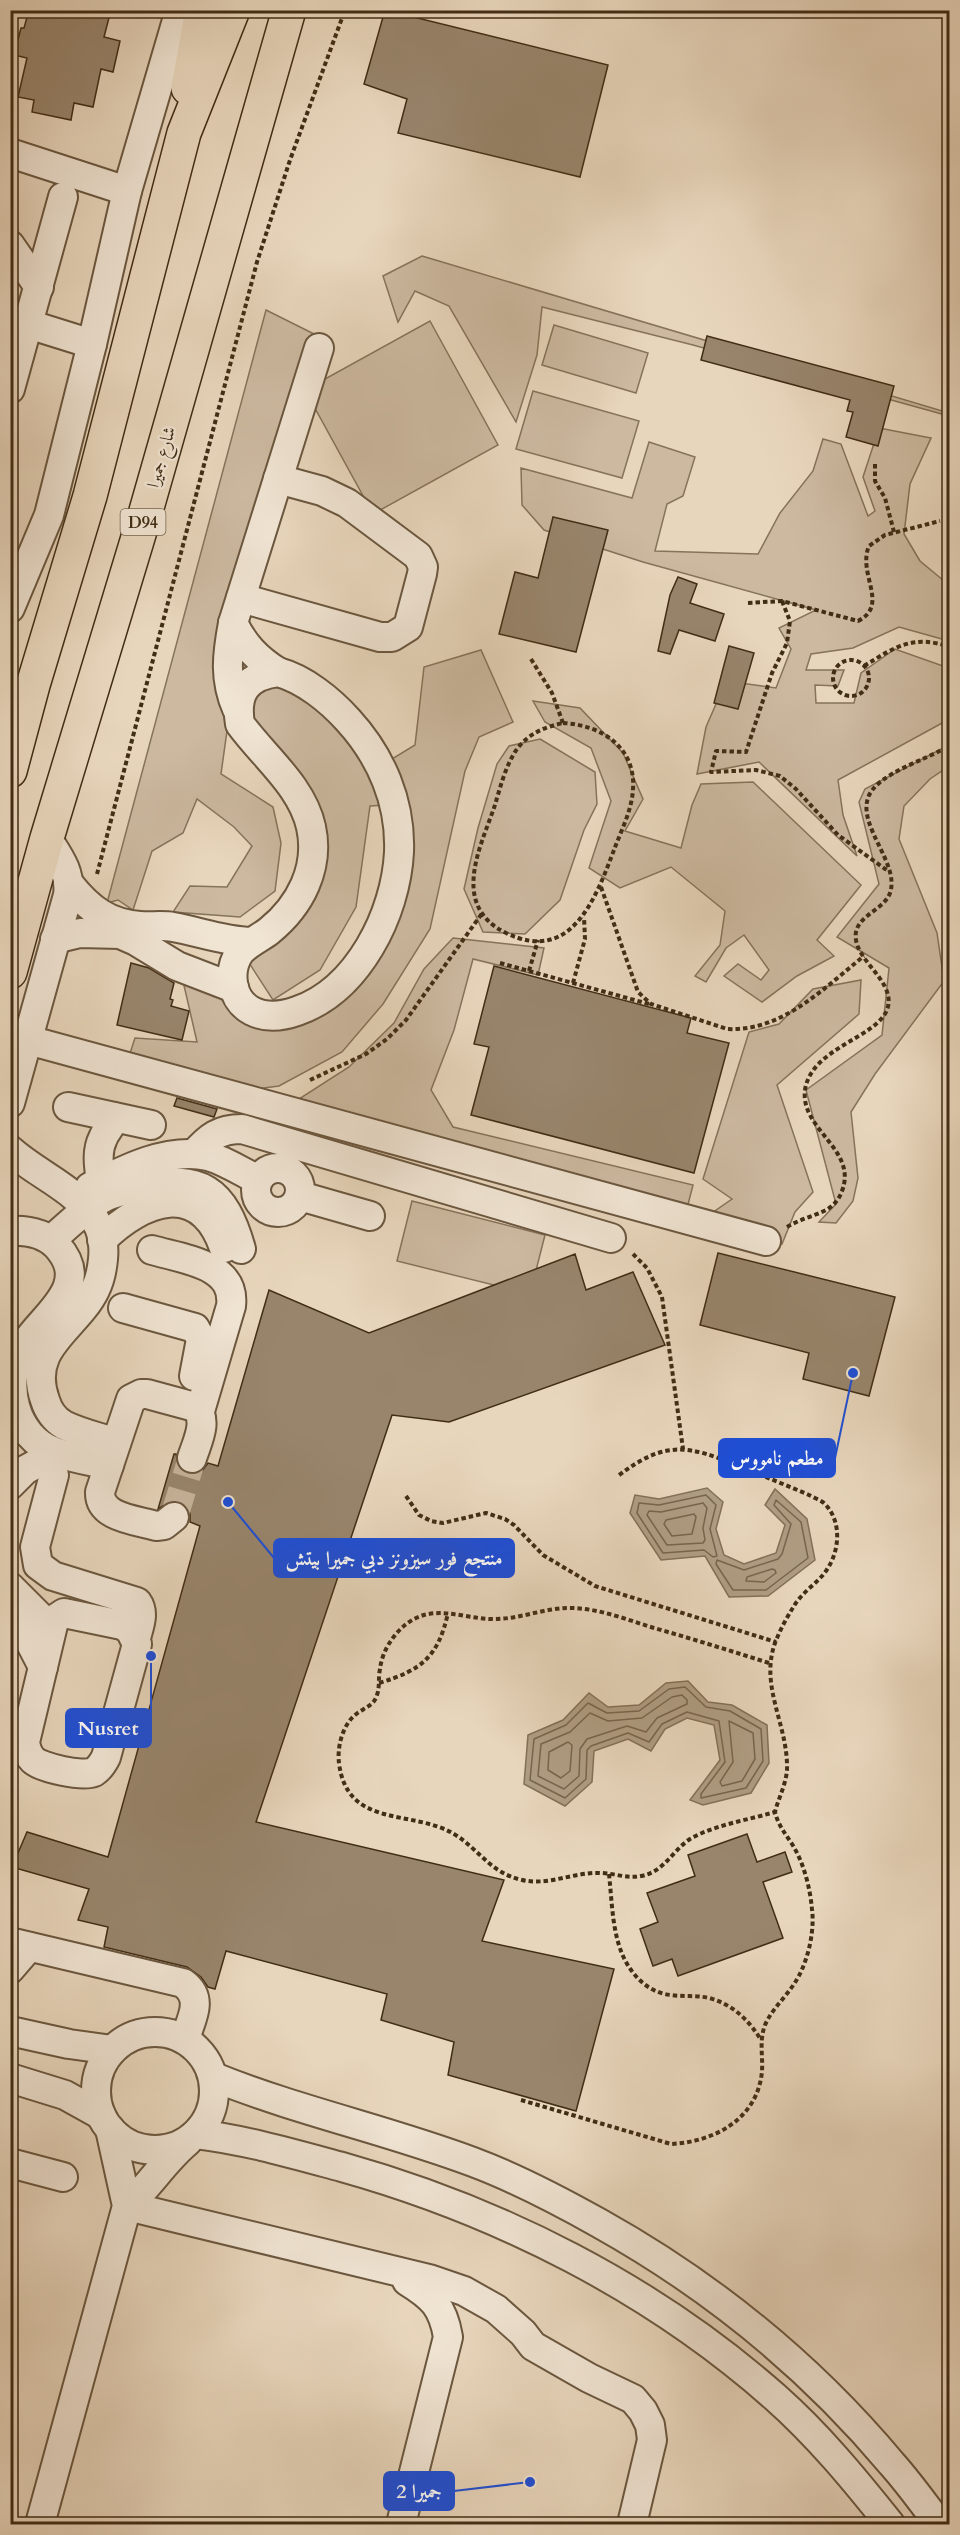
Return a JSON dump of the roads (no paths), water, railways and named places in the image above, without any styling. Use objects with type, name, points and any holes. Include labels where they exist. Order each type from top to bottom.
[{"type":"main road","points":[[184,133],[190,74],[202,10]]},
{"type":"main road","points":[[10,771],[33,685],[90,496],[184,133],[233,10]]},
{"type":"main road","name":"شارع جميرا","points":[[10,972],[47,838],[146,510],[290,10]]},
{"type":"main road","points":[[272,71],[304,10]]},
{"type":"street","points":[[13,598],[49,516],[127,191],[180,10]]},
{"type":"street","points":[[10,153],[127,191]]},
{"type":"street","points":[[10,389],[63,197]]},
{"type":"street","points":[[10,245],[39,287]]},
{"type":"street","points":[[28,324],[92,344]]},
{"type":"street","points":[[237,611],[241,639],[251,652],[278,672],[293,676],[340,712],[371,750],[392,795],[397,819],[397,863],[394,885],[384,916],[369,946],[338,987],[318,1002],[303,1009],[275,1015],[252,1011],[243,1004],[232,979],[235,962],[244,948],[271,929],[296,902],[306,887],[313,858],[311,828],[301,800],[240,724],[231,696],[226,667],[237,611],[319,348]]},
{"type":"street","points":[[237,611],[380,637],[392,637],[408,627],[423,567],[418,556],[347,503],[321,491],[278,479]]},
{"type":"street","points":[[237,709],[241,694],[250,682],[263,674],[278,672]]},
{"type":"street","points":[[47,838],[79,896],[111,920],[138,933],[177,966],[234,988]]},
{"type":"street","points":[[10,1103],[56,939],[79,896]]},
{"type":"street","points":[[56,939],[80,933],[138,933],[172,927],[219,939],[251,942]]},
{"type":"street","points":[[28,1040],[766,1241]]},
{"type":"street","points":[[68,1107],[112,1122],[151,1125]]},
{"type":"street","points":[[112,1122],[99,1149],[112,1176]]},
{"type":"street","points":[[194,1154],[215,1133],[228,1129],[242,1129],[610,1238]]},
{"type":"street","points":[[10,1150],[30,1167],[82,1202],[100,1229],[104,1250],[102,1271],[95,1291],[60,1333],[45,1356],[41,1368],[42,1393],[51,1413],[61,1424],[112,1454]]},
{"type":"street","points":[[51,1240],[82,1202],[112,1176],[173,1154],[194,1154],[225,1162],[258,1180],[272,1168],[282,1168],[291,1171],[297,1178],[300,1196],[370,1216]]},
{"type":"street","points":[[82,1202],[96,1202],[116,1193],[156,1184],[183,1182],[210,1192],[220,1202],[231,1219],[233,1249],[209,1218],[189,1205],[177,1202],[153,1205],[139,1212],[113,1229],[102,1240]]},
{"type":"street","points":[[10,1231],[38,1234],[51,1240],[62,1253],[68,1269],[68,1286],[61,1302],[30,1336],[16,1360],[12,1388],[17,1436]]},
{"type":"street","points":[[152,1250],[215,1270],[222,1275],[231,1289],[231,1306],[193,1408]]},
{"type":"street","points":[[123,1308],[189,1326],[199,1334],[201,1346],[193,1408],[202,1423],[192,1458]]},
{"type":"street","points":[[174,1517],[164,1525],[156,1526],[105,1509],[100,1492],[128,1404],[135,1396],[147,1394],[193,1408]]},
{"type":"street","points":[[17,1436],[51,1413]]},
{"type":"street","points":[[17,1436],[33,1439],[55,1464]]},
{"type":"street","points":[[10,1485],[25,1470],[112,1454]]},
{"type":"street","points":[[55,1464],[35,1547],[38,1565],[52,1576],[137,1602],[141,1610],[141,1617],[136,1638],[137,1650],[102,1765],[86,1774],[39,1764],[33,1760],[26,1749],[25,1735],[53,1625],[59,1615],[70,1613],[122,1625],[136,1638]]},
{"type":"street","points":[[10,1587],[40,1618],[53,1625]]},
{"type":"street","points":[[10,1612],[43,1667]]},
{"type":"street","points":[[10,1969],[20,1944],[183,1983],[192,1989],[196,2000],[185,2038]]},
{"type":"street","points":[[10,2031],[69,2044],[112,2050]]},
{"type":"street","points":[[40,2524],[127,2206],[105,2122],[96,2098],[96,2081],[102,2064],[112,2050],[128,2038],[146,2031],[166,2032],[185,2038],[198,2048],[208,2061],[214,2077],[215,2097],[209,2118],[193,2137],[174,2152],[142,2192],[127,2206]]},
{"type":"street","points":[[214,2077],[268,2097],[474,2162],[535,2189],[650,2252],[722,2301],[789,2357],[892,2463],[939,2524]]},
{"type":"street","points":[[12,2079],[65,2096],[105,2122],[123,2141],[140,2148],[157,2150],[174,2147],[193,2137],[248,2142],[370,2175],[425,2193],[531,2238],[595,2271],[657,2308],[716,2348],[776,2398],[831,2452],[890,2524]]},
{"type":"street","points":[[10,2163],[63,2177]]},
{"type":"street","points":[[127,2206],[387,2269],[464,2291],[496,2309],[523,2333],[533,2346],[589,2378],[633,2399],[643,2411],[650,2425],[652,2440],[632,2524]]},
{"type":"street","points":[[387,2269],[422,2290],[436,2302],[445,2319],[448,2337],[401,2524]]},
{"type":"water","points":[[707,1488],[723,1502],[716,1529],[724,1555],[744,1564],[776,1553],[785,1525],[765,1505],[775,1489],[807,1519],[815,1560],[768,1596],[729,1597],[705,1556],[661,1560],[630,1513],[635,1495],[659,1499]]},
{"type":"water","points":[[688,1681],[708,1702],[732,1705],[767,1725],[769,1763],[751,1793],[703,1805],[690,1800],[720,1760],[714,1725],[687,1718],[665,1729],[651,1751],[628,1739],[594,1751],[592,1782],[565,1806],[524,1784],[528,1735],[563,1720],[589,1693],[608,1707],[639,1705],[666,1683]]},
{"type":"tunnel","points":[[174,1517],[192,1458]]},
{"type":"place","name":"مطعم نامووس","points":[[853,1373]]},
{"type":"place","name":"منتجع فور سيزونز دبي جميرا بيتش","points":[[228,1502]]},
{"type":"place","name":"Nusret","points":[[151,1656]]},
{"type":"place","name":"جميرا 2","points":[[530,2482]]}]
